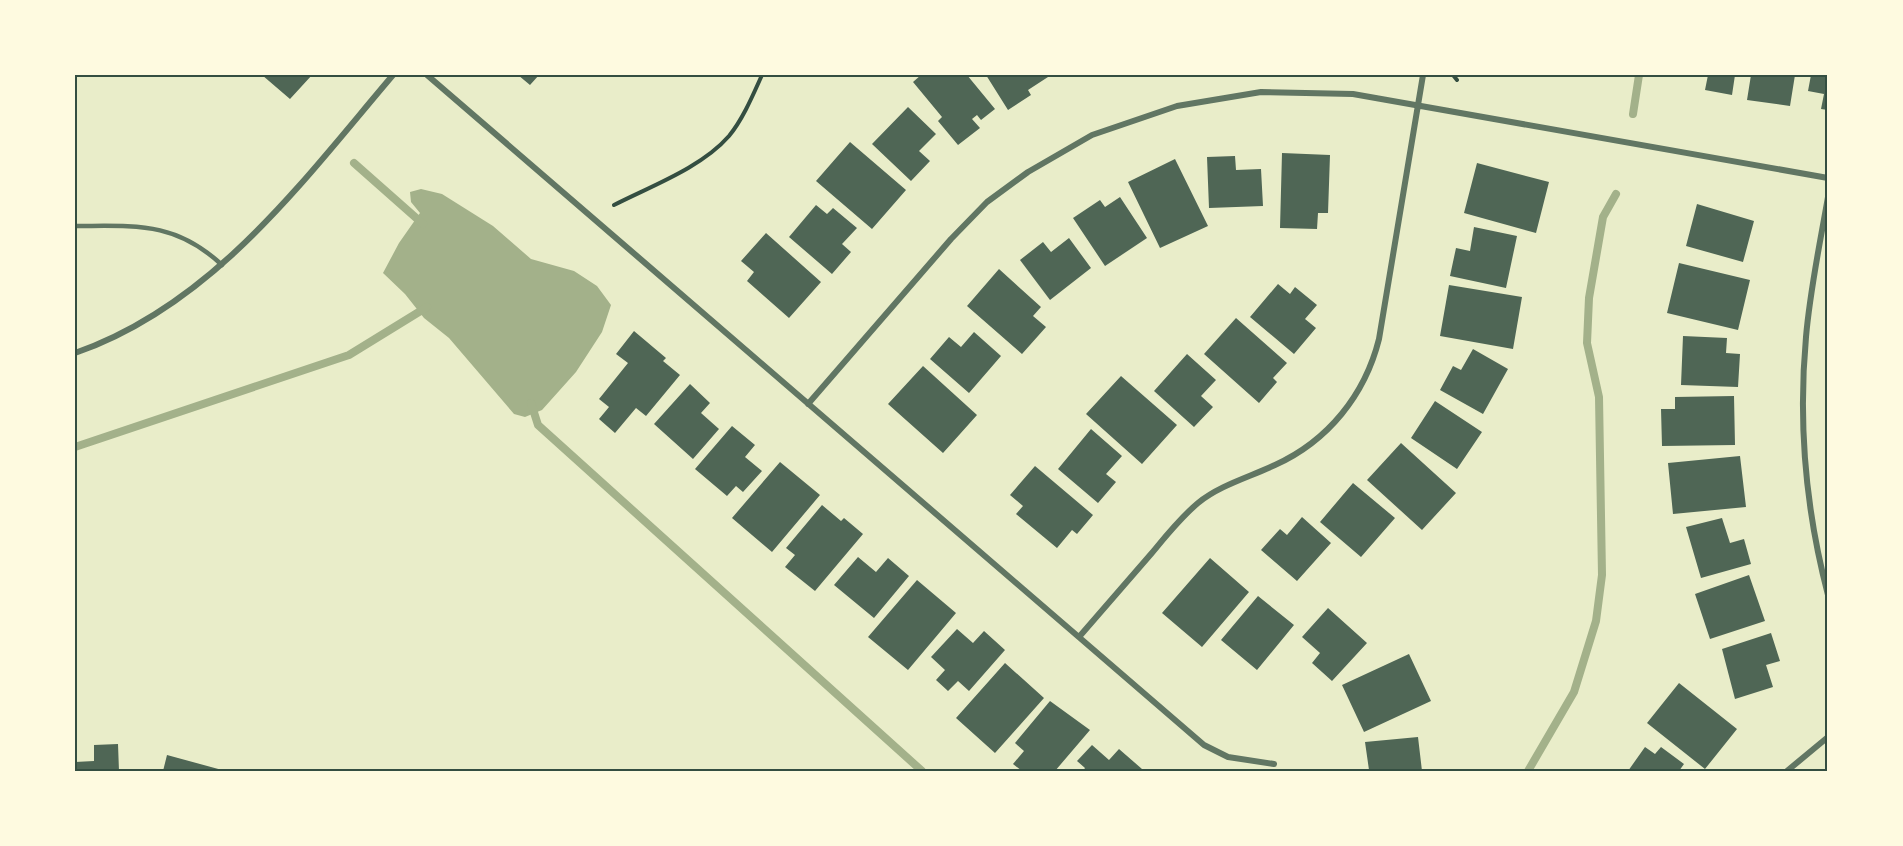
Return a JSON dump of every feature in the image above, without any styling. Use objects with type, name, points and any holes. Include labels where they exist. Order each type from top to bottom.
[{"type":"street","points":[[75,353],[132,329],[184,295],[222,265],[256,233],[393,75]]},
{"type":"street","points":[[427,75],[1204,745],[1227,757],[1274,764]]},
{"type":"street","points":[[1079,637],[1188,511],[1218,491],[1277,464],[1316,441],[1343,414],[1355,396],[1369,369],[1379,339],[1423,75]]},
{"type":"street","points":[[808,404],[951,239],[987,202],[1029,171],[1092,135],[1176,106],[1240,94],[1308,91],[1418,104],[1828,178]]},
{"type":"street","points":[[1828,197],[1811,297],[1803,401],[1808,492],[1828,595]]},
{"type":"street","points":[[1787,771],[1828,737]]},
{"type":"lane","points":[[75,226],[137,227],[174,233],[203,248],[222,265]]},
{"type":"path","points":[[614,205],[686,168],[720,145],[740,120],[762,75]]},
{"type":"path","points":[[1453,75],[1457,80]]},
{"type":"shaded area","points":[[421,189],[442,194],[493,226],[531,259],[574,271],[597,286],[611,305],[602,332],[576,372],[542,410],[525,417],[514,414],[449,338],[424,318],[405,294],[383,273],[399,243],[420,213],[411,202],[410,192]]},
{"type":"building","points":[[262,75],[312,75],[290,99]]},
{"type":"building","points":[[518,75],[539,75],[530,85]]},
{"type":"building","points":[[921,75],[967,75],[995,109],[981,120],[977,115],[972,119],[980,128],[958,145],[938,121],[942,117],[913,82]]},
{"type":"building","points":[[986,75],[1046,75],[1048,77],[1028,90],[1031,95],[1008,110]]},
{"type":"building","points":[[1708,75],[1735,75],[1732,95],[1705,90]]},
{"type":"building","points":[[1751,75],[1795,75],[1790,106],[1747,100]]},
{"type":"building","points":[[1811,75],[1828,75],[1828,110],[1821,109],[1824,94],[1808,91]]},
{"type":"building","points":[[908,107],[936,134],[919,151],[930,161],[911,181],[872,144]]},
{"type":"building","points":[[850,142],[906,190],[872,229],[816,181]]},
{"type":"building","points":[[1282,153],[1330,155],[1328,213],[1318,213],[1317,229],[1280,228]]},
{"type":"building","points":[[1235,156],[1236,170],[1261,169],[1263,206],[1209,208],[1207,157]]},
{"type":"building","points":[[1175,159],[1208,226],[1160,248],[1128,182]]},
{"type":"building","points":[[1477,163],[1549,182],[1536,233],[1464,213]]},
{"type":"building","points":[[1120,197],[1147,238],[1105,266],[1073,218],[1100,200],[1105,207]]},
{"type":"building","points":[[1697,204],[1754,221],[1743,262],[1686,246]]},
{"type":"building","points":[[816,205],[827,214],[833,208],[857,228],[842,244],[851,252],[832,274],[789,237]]},
{"type":"building","points":[[1474,227],[1517,236],[1506,288],[1450,276],[1456,248],[1470,251]]},
{"type":"building","points":[[766,233],[821,282],[789,318],[747,281],[754,272],[741,261]]},
{"type":"building","points":[[1069,238],[1091,268],[1050,300],[1020,260],[1043,242],[1051,252]]},
{"type":"building","points":[[1679,263],[1750,280],[1738,330],[1667,313]]},
{"type":"building","points":[[999,269],[1041,307],[1033,316],[1046,327],[1022,354],[967,306]]},
{"type":"building","points":[[1278,284],[1290,294],[1295,287],[1317,305],[1305,319],[1316,328],[1294,354],[1250,317]]},
{"type":"building","points":[[1449,285],[1522,297],[1513,349],[1440,336]]},
{"type":"building","points":[[1236,318],[1287,363],[1273,378],[1277,382],[1259,403],[1204,354]]},
{"type":"building","points":[[634,331],[666,358],[663,361],[680,375],[646,416],[636,408],[615,433],[599,419],[609,407],[599,399],[628,363],[616,354]]},
{"type":"building","points":[[974,332],[1001,356],[969,393],[930,359],[949,337],[961,347]]},
{"type":"building","points":[[1683,336],[1727,338],[1726,353],[1740,354],[1738,387],[1681,385]]},
{"type":"building","points":[[1473,349],[1508,369],[1483,414],[1440,390],[1453,366],[1461,370]]},
{"type":"building","points":[[1187,354],[1216,380],[1201,396],[1213,407],[1194,427],[1154,391]]},
{"type":"building","points":[[923,366],[977,415],[943,453],[888,404]]},
{"type":"building","points":[[1121,376],[1177,425],[1142,464],[1086,414]]},
{"type":"building","points":[[690,384],[710,403],[701,413],[719,429],[693,459],[654,424]]},
{"type":"building","points":[[1734,396],[1735,445],[1662,446],[1661,409],[1675,409],[1675,397]]},
{"type":"building","points":[[1435,401],[1482,432],[1457,469],[1411,438]]},
{"type":"building","points":[[732,426],[755,445],[745,457],[762,471],[743,492],[736,486],[727,496],[695,469]]},
{"type":"building","points":[[1091,429],[1122,456],[1106,474],[1116,482],[1098,503],[1058,469]]},
{"type":"building","points":[[1401,443],[1456,493],[1422,530],[1367,480]]},
{"type":"building","points":[[1740,456],[1746,507],[1673,514],[1668,463]]},
{"type":"building","points":[[780,462],[820,495],[772,552],[732,518]]},
{"type":"building","points":[[1035,466],[1093,515],[1077,534],[1072,530],[1057,548],[1016,514],[1023,506],[1010,495]]},
{"type":"building","points":[[1353,483],[1395,518],[1361,557],[1320,522]]},
{"type":"building","points":[[822,505],[841,521],[844,518],[863,534],[815,591],[785,567],[795,555],[786,548]]},
{"type":"building","points":[[1302,517],[1331,543],[1297,581],[1261,550],[1280,529],[1287,535]]},
{"type":"building","points":[[1722,518],[1730,543],[1744,539],[1751,564],[1701,578],[1686,527]]},
{"type":"building","points":[[858,557],[876,572],[888,558],[909,576],[874,618],[834,585]]},
{"type":"building","points":[[1210,558],[1249,592],[1202,647],[1162,613]]},
{"type":"building","points":[[1749,575],[1765,621],[1710,639],[1695,594]]},
{"type":"building","points":[[917,580],[956,613],[908,670],[868,637]]},
{"type":"building","points":[[1258,596],[1294,625],[1257,670],[1221,640]]},
{"type":"building","points":[[1328,608],[1367,643],[1332,681],[1312,663],[1320,653],[1302,637]]},
{"type":"building","points":[[957,629],[973,643],[984,631],[1005,650],[969,691],[958,681],[948,691],[936,680],[945,670],[931,657]]},
{"type":"building","points":[[1771,633],[1780,661],[1766,665],[1773,687],[1735,699],[1722,649]]},
{"type":"building","points":[[1409,654],[1431,701],[1364,732],[1342,685]]},
{"type":"building","points":[[1005,663],[1044,698],[995,753],[956,718]]},
{"type":"building","points":[[1679,683],[1737,729],[1705,769],[1647,723]]},
{"type":"building","points":[[1050,701],[1090,730],[1055,771],[1022,771],[1013,764],[1024,751],[1015,743]]},
{"type":"building","points":[[1418,737],[1422,771],[1369,770],[1365,742]]},
{"type":"building","points":[[118,744],[119,771],[75,771],[75,762],[94,761],[94,745]]},
{"type":"building","points":[[1092,745],[1109,760],[1119,749],[1142,769],[1140,771],[1083,771],[1085,768],[1077,761]]},
{"type":"building","points":[[1645,747],[1655,754],[1661,747],[1684,764],[1679,771],[1628,771]]},
{"type":"building","points":[[167,755],[222,770],[163,771]]},
{"type":"waterway","points":[[1633,114],[1639,75]]},
{"type":"waterway","points":[[354,163],[423,224]]},
{"type":"waterway","points":[[1528,771],[1574,692],[1596,621],[1602,575],[1599,397],[1587,343],[1589,298],[1603,217],[1616,194]]},
{"type":"waterway","points":[[75,447],[349,355],[427,307]]},
{"type":"waterway","points":[[531,403],[538,425],[922,771]]}]
